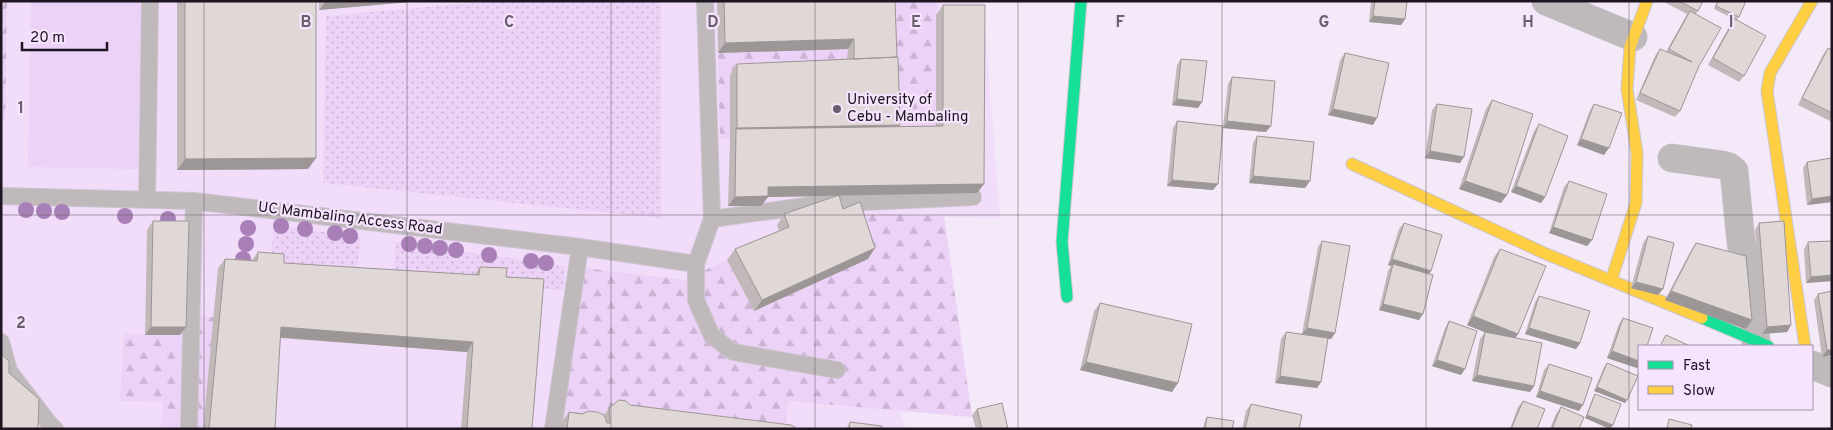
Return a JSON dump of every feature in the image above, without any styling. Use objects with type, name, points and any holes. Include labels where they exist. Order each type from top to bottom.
[{"type":"street","points":[[1066,297],[1062,242],[1081,1]]},
{"type":"street","points":[[1546,1],[1633,37]]},
{"type":"street","points":[[1611,281],[1636,203],[1636,153],[1627,90],[1630,47],[1647,1]]},
{"type":"street","points":[[1805,345],[1767,91],[1770,73],[1812,1]]},
{"type":"street","points":[[1672,158],[1723,165],[1730,167],[1734,171],[1741,242],[1762,344]]},
{"type":"street","points":[[1352,164],[1544,253],[1762,344]]},
{"type":"street","points":[[1813,365],[1832,373]]},
{"type":"lane","points":[[147,199],[150,1]]},
{"type":"lane","points":[[705,1],[712,219],[696,264],[696,300],[712,336],[733,352],[837,370]]},
{"type":"lane","name":"UC Mambaling Access Road","points":[[1,196],[194,201],[580,247],[696,264]]},
{"type":"lane","points":[[712,219],[820,204],[973,197]]},
{"type":"lane","points":[[189,429],[194,201]]},
{"type":"lane","points":[[553,429],[580,247]]},
{"type":"lane","points":[[1,342],[9,372],[55,429]]},
{"type":"shaded area","points":[[1,1],[983,1],[1000,218],[944,217],[972,417],[900,411],[906,429],[1,429]]},
{"type":"green space","points":[[1,1],[7,1],[5,120],[1,120]]},
{"type":"green space","points":[[31,1],[142,1],[138,169],[28,167]]},
{"type":"green space","points":[[496,1],[661,1],[661,218],[323,183],[326,16]]},
{"type":"green space","points":[[888,1],[937,1],[936,135],[892,136]]},
{"type":"green space","points":[[848,49],[847,70],[730,75],[730,139],[720,138],[718,53]]},
{"type":"green space","points":[[852,213],[944,216],[972,417],[789,401],[785,429],[601,419],[561,423],[583,268],[684,280],[727,260],[755,311]]},
{"type":"green space","points":[[274,225],[361,237],[356,277],[271,263]]},
{"type":"green space","points":[[396,242],[566,266],[563,290],[392,280]]},
{"type":"green space","points":[[181,315],[214,317],[203,429],[161,429],[163,402],[120,401],[124,334],[180,335]]},
{"type":"building","points":[[185,1],[316,1],[316,158],[185,159]]},
{"type":"building","points":[[724,1],[895,1],[897,57],[854,59],[854,39],[725,43]]},
{"type":"building","points":[[1375,1],[1407,1],[1405,19],[1373,16]]},
{"type":"building","points":[[1679,1],[1703,1],[1698,11]]},
{"type":"building","points":[[1718,1],[1746,1],[1739,17],[1716,6]]},
{"type":"building","points":[[943,5],[985,5],[984,184],[768,187],[768,196],[735,197],[736,129],[943,126]]},
{"type":"building","points":[[1690,11],[1721,28],[1699,66],[1680,111],[1640,93],[1660,49],[1692,62],[1669,49]]},
{"type":"building","points":[[1735,19],[1766,36],[1744,76],[1713,58]]},
{"type":"building","points":[[1828,48],[1832,50],[1832,113],[1802,98]]},
{"type":"building","points":[[1345,53],[1389,63],[1377,118],[1333,109]]},
{"type":"building","points":[[898,57],[900,125],[737,128],[737,64]]},
{"type":"building","points":[[1181,59],[1207,61],[1202,102],[1177,99]]},
{"type":"building","points":[[1232,77],[1275,81],[1271,126],[1227,121]]},
{"type":"building","points":[[1492,100],[1533,114],[1507,195],[1465,181]]},
{"type":"building","points":[[1437,104],[1472,109],[1464,157],[1430,151]]},
{"type":"building","points":[[1594,104],[1622,113],[1609,148],[1581,139]]},
{"type":"building","points":[[1177,121],[1223,126],[1218,184],[1172,180]]},
{"type":"building","points":[[1539,124],[1568,136],[1545,197],[1516,186]]},
{"type":"building","points":[[1257,136],[1314,142],[1310,181],[1253,176]]},
{"type":"building","points":[[1832,158],[1832,196],[1812,199],[1807,162]]},
{"type":"building","points":[[1569,181],[1607,194],[1592,240],[1553,227]]},
{"type":"building","points":[[839,195],[843,209],[860,202],[875,248],[762,300],[735,249],[789,227],[784,214]]},
{"type":"building","points":[[153,221],[189,221],[186,327],[151,327]]},
{"type":"building","points":[[1784,221],[1791,325],[1767,327],[1759,223]]},
{"type":"building","points":[[1404,223],[1442,235],[1431,271],[1392,259]]},
{"type":"building","points":[[1648,236],[1674,243],[1663,289],[1636,282]]},
{"type":"building","points":[[1322,241],[1350,246],[1335,333],[1307,328]]},
{"type":"building","points":[[1832,241],[1832,275],[1811,277],[1808,242]]},
{"type":"building","points":[[1696,243],[1746,256],[1752,320],[1671,291]]},
{"type":"building","points":[[1500,249],[1546,266],[1518,334],[1473,316]]},
{"type":"building","points":[[258,252],[284,254],[284,263],[479,275],[480,267],[507,268],[506,277],[544,279],[532,429],[467,429],[473,342],[281,327],[275,429],[209,429],[225,259],[257,261]]},
{"type":"building","points":[[1393,264],[1433,275],[1423,314],[1383,304]]},
{"type":"building","points":[[1832,291],[1832,350],[1827,350],[1818,294]]},
{"type":"building","points":[[1539,296],[1590,311],[1580,343],[1529,328]]},
{"type":"building","points":[[1100,303],[1192,324],[1178,383],[1086,362]]},
{"type":"building","points":[[1623,318],[1653,328],[1647,345],[1638,345],[1638,361],[1612,351]]},
{"type":"building","points":[[1449,321],[1477,331],[1465,369],[1437,360]]},
{"type":"building","points":[[1286,332],[1328,338],[1321,382],[1280,376]]},
{"type":"building","points":[[1485,332],[1542,343],[1534,386],[1477,375]]},
{"type":"building","points":[[1666,335],[1688,345],[1661,345]]},
{"type":"building","points":[[1,354],[9,361],[9,373],[39,399],[38,429],[1,429]]},
{"type":"building","points":[[1607,363],[1638,376],[1627,400],[1597,387]]},
{"type":"building","points":[[1549,364],[1592,378],[1583,405],[1540,391]]},
{"type":"building","points":[[1595,394],[1621,404],[1613,425],[1587,415]]},
{"type":"building","points":[[619,400],[626,401],[630,405],[791,425],[795,429],[567,429],[569,412],[582,414],[589,411],[597,412],[604,415],[607,423],[610,423],[609,408]]},
{"type":"building","points":[[1523,401],[1545,409],[1537,429],[1511,429]]},
{"type":"building","points":[[1002,403],[1008,429],[982,429],[977,409]]},
{"type":"building","points":[[1251,404],[1302,415],[1299,429],[1245,429]]},
{"type":"building","points":[[1561,407],[1584,417],[1579,429],[1552,429]]},
{"type":"building","points":[[1207,417],[1234,421],[1232,429],[1205,429]]},
{"type":"building","points":[[1669,419],[1692,425],[1691,429],[1667,429]]},
{"type":"building","points":[[850,422],[882,426],[882,429],[849,429]]},
{"type":"traffic: fast","points":[[1067,297],[1062,242],[1081,1]]},
{"type":"traffic: fast","points":[[1702,318],[1766,345]]},
{"type":"traffic: slow","points":[[1611,281],[1636,203],[1637,153],[1627,89],[1630,47],[1647,1]]},
{"type":"traffic: slow","points":[[1805,345],[1767,91],[1770,73],[1812,1]]},
{"type":"traffic: slow","points":[[1352,164],[1544,253],[1702,318]]},
{"type":"place","name":"University of Cebu - Mambaling","points":[[837,109]]}]
